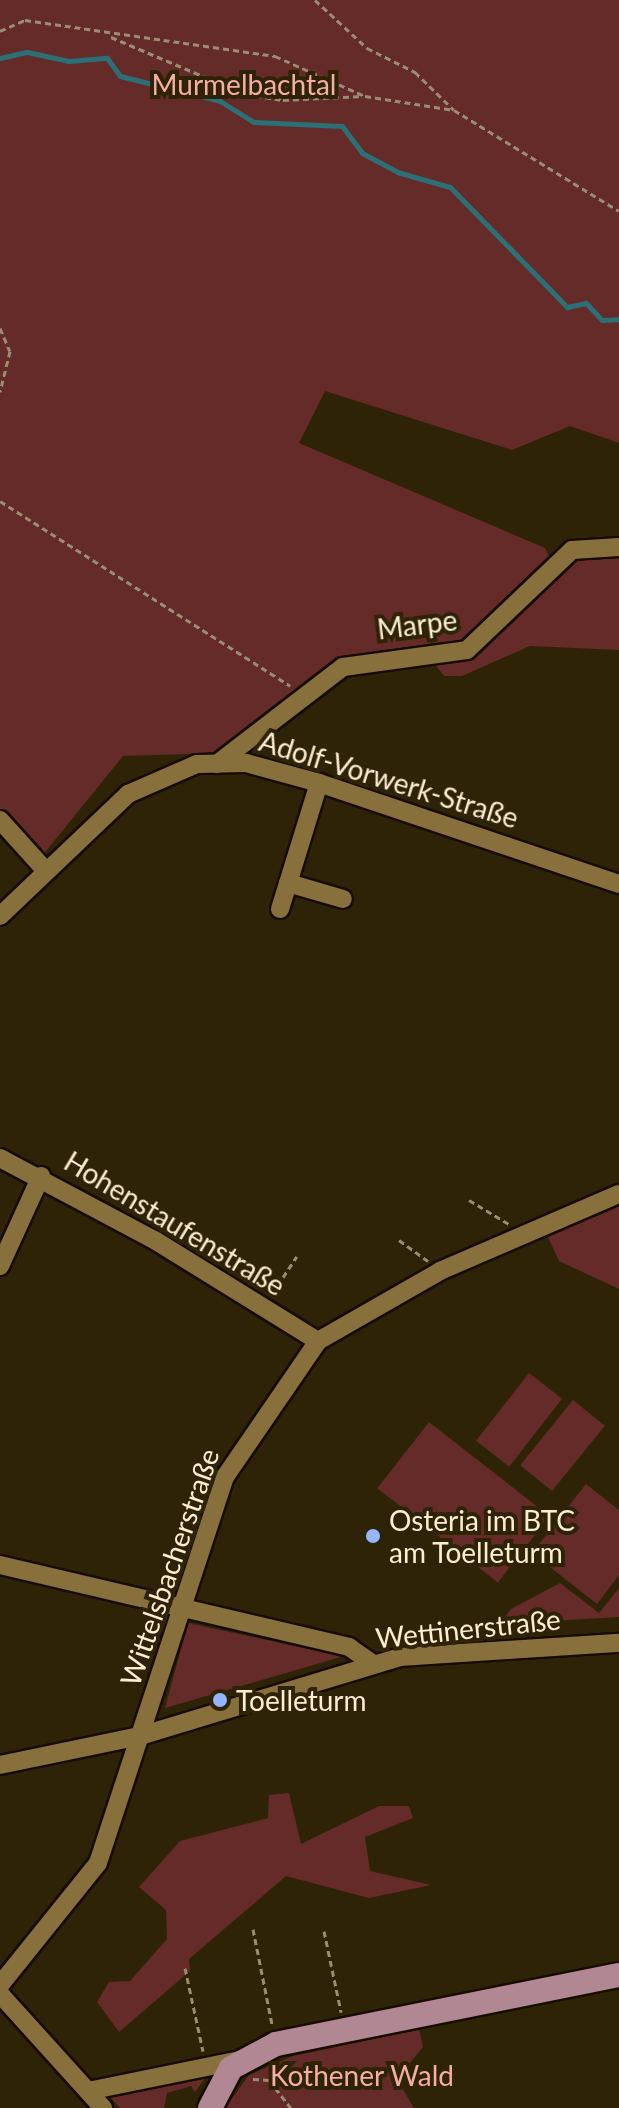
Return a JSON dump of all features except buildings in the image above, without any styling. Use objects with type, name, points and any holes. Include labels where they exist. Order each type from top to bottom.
[{"type":"main road","points":[[210,2108],[236,2064],[345,2027],[619,1975]]},
{"type":"street","name":"Marpe","points":[[217,764],[303,694],[364,659],[467,650],[572,550],[619,547]]},
{"type":"street","name":"Adolf-Vorwerk-Straße","points":[[0,916],[128,794],[177,769],[217,764],[246,763],[319,783],[619,884]]},
{"type":"street","points":[[280,909],[319,783]]},
{"type":"street","points":[[0,820],[46,871]]},
{"type":"street","points":[[288,883],[343,899]]},
{"type":"street","name":"Hohenstaufenstraße","points":[[0,1158],[41,1176],[318,1341]]},
{"type":"street","points":[[0,1266],[41,1176]]},
{"type":"street","name":"Wittelsbacherstraße","points":[[0,1985],[98,1863],[235,1455],[318,1341],[440,1271],[522,1232],[619,1194]]},
{"type":"street","points":[[0,1565],[184,1604],[349,1647],[372,1663]]},
{"type":"street","name":"Wettinerstraße","points":[[0,1765],[140,1736],[372,1663],[619,1643]]},
{"type":"street","points":[[0,1994],[103,2108]]},
{"type":"street","points":[[88,2091],[236,2064]]},
{"type":"path","points":[[315,0],[367,48],[415,72],[454,110],[619,211]]},
{"type":"path","points":[[0,31],[25,20],[275,56],[365,96]]},
{"type":"path","points":[[96,32],[154,50],[245,94],[283,100],[365,96],[454,110]]},
{"type":"path","points":[[0,328],[10,351],[0,392]]},
{"type":"path","points":[[0,501],[303,694]]},
{"type":"path","points":[[469,1200],[522,1232]]},
{"type":"path","points":[[399,1240],[440,1271]]},
{"type":"path","points":[[264,1307],[297,1256]]},
{"type":"path","points":[[253,1929],[270,2015]]},
{"type":"path","points":[[324,1931],[338,2000]]},
{"type":"path","points":[[185,1968],[200,2039]]},
{"type":"path","points":[[236,2064],[269,2080],[291,2108]]},
{"type":"green space","name":"Murmelbachtal","points":[[0,0],[619,0],[619,443],[570,426],[512,450],[325,391],[299,443],[545,548],[557,571],[579,558],[619,554],[619,650],[530,646],[462,676],[444,676],[430,658],[352,670],[267,729],[253,752],[123,756],[42,856],[0,809]]},
{"type":"green space","points":[[619,1206],[619,1289],[559,1261],[547,1235]]},
{"type":"green space","points":[[529,1373],[562,1399],[509,1467],[476,1441]]},
{"type":"green space","points":[[573,1400],[605,1426],[552,1491],[520,1465]]},
{"type":"green space","points":[[429,1422],[550,1516],[498,1582],[377,1488]]},
{"type":"green space","points":[[586,1484],[619,1510],[619,1575],[597,1604],[532,1553]]},
{"type":"green space","points":[[560,1583],[599,1613],[619,1588],[619,1617],[500,1624],[511,1609]]},
{"type":"green space","points":[[188,1623],[336,1655],[341,1657],[165,1708]]},
{"type":"green space","points":[[289,1793],[301,1844],[379,1806],[409,1806],[413,1818],[365,1837],[370,1871],[431,1885],[369,1898],[286,1876],[189,1959],[190,1971],[119,2032],[97,2002],[109,1982],[130,1981],[167,1939],[166,1910],[139,1887],[180,1841],[268,1818],[269,1795]]},
{"type":"green space","name":"Kothener Wald","points":[[419,2029],[423,2047],[397,2079],[414,2108],[225,2108],[249,2075],[293,2056]]},
{"type":"green space","points":[[210,2071],[195,2092],[191,2086],[167,2093],[164,2108],[120,2108],[110,2097]]},
{"type":"waterway","points":[[0,58],[27,52],[69,61],[107,58],[120,76],[220,101],[254,122],[342,126],[362,153],[397,172],[450,187],[567,307],[586,303],[602,320],[619,319]]},
{"type":"place","name":"Osteria im BTC am Toelleturm","points":[[373,1536]]},
{"type":"place","name":"Toelleturm","points":[[220,1700]]}]
